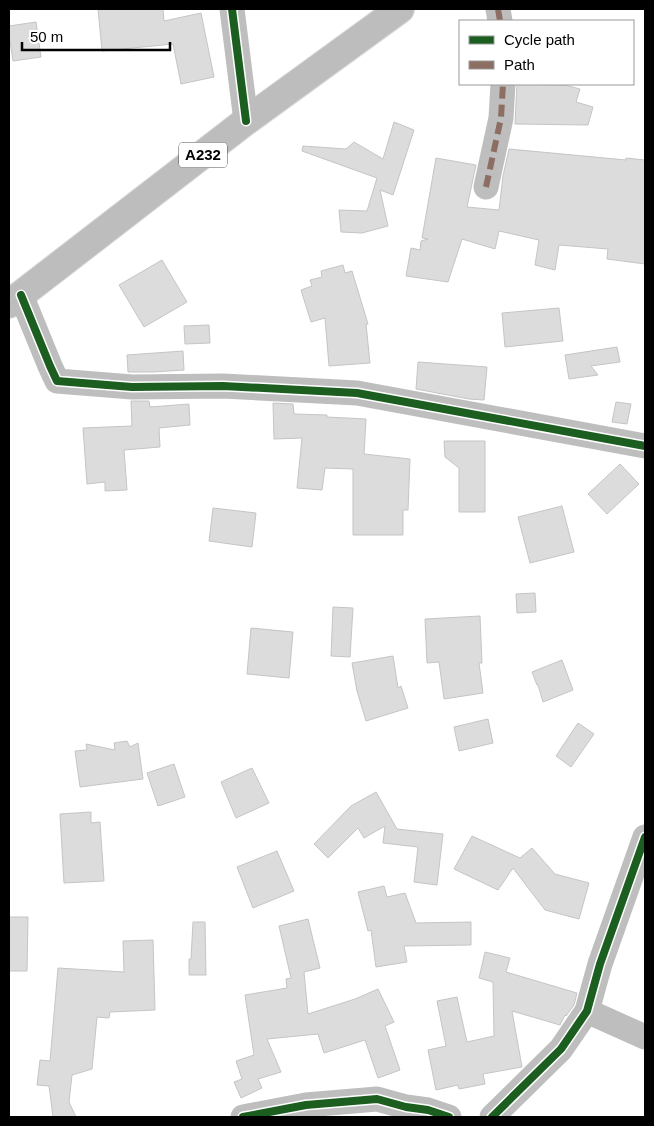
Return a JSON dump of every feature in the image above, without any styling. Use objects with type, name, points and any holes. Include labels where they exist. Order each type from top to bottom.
[{"type":"main road","name":"A232","points":[[15,299],[246,121],[400,9]]},
{"type":"street","points":[[232,9],[246,121]]},
{"type":"street","points":[[486,187],[501,118],[503,85]]},
{"type":"street","points":[[15,299],[57,381],[132,388],[223,386],[357,393],[645,446]]},
{"type":"street","points":[[492,1117],[561,1049],[587,1011],[600,964],[645,837]]},
{"type":"street","points":[[587,1011],[645,1037]]},
{"type":"street","points":[[243,1117],[306,1105],[377,1099],[406,1107],[428,1110],[450,1117]]},
{"type":"building","points":[[98,9],[163,9],[164,21],[201,13],[214,77],[181,84],[173,44],[102,51]]},
{"type":"building","points":[[36,22],[41,57],[13,61],[9,26]]},
{"type":"building","points":[[517,85],[565,85],[580,89],[576,102],[593,107],[588,125],[515,124]]},
{"type":"building","points":[[394,122],[414,130],[393,195],[380,190],[388,226],[362,233],[341,232],[339,210],[367,211],[377,178],[302,151],[303,146],[346,149],[354,142],[383,159]]},
{"type":"building","points":[[509,149],[626,160],[626,158],[645,160],[645,264],[607,259],[608,249],[559,245],[555,270],[535,265],[539,240],[499,231],[495,249],[462,239],[448,282],[406,276],[411,248],[420,250],[421,241],[428,239],[422,238],[436,158],[476,165],[467,207],[499,210],[503,176]]},
{"type":"building","points":[[162,260],[187,302],[144,327],[119,285]]},
{"type":"building","points":[[343,265],[345,273],[352,271],[368,324],[366,324],[370,363],[329,366],[325,318],[311,322],[301,290],[312,286],[310,280],[322,277],[321,271]]},
{"type":"building","points":[[559,308],[563,341],[505,347],[502,313]]},
{"type":"building","points":[[209,325],[210,343],[185,344],[184,326]]},
{"type":"building","points":[[617,347],[620,362],[591,366],[598,375],[569,379],[565,355]]},
{"type":"building","points":[[183,351],[184,370],[128,372],[127,355]]},
{"type":"building","points":[[418,362],[487,367],[484,400],[416,389]]},
{"type":"building","points":[[131,401],[149,401],[150,407],[189,404],[190,425],[159,428],[160,447],[124,450],[127,490],[105,491],[105,482],[87,484],[83,428],[132,426]]},
{"type":"building","points":[[616,402],[631,404],[627,424],[612,422]]},
{"type":"building","points":[[273,403],[293,404],[294,414],[366,419],[364,454],[410,459],[408,510],[403,510],[403,535],[353,535],[353,469],[325,468],[322,490],[297,488],[302,438],[274,439]]},
{"type":"building","points":[[444,441],[485,441],[485,512],[459,512],[459,468],[445,457]]},
{"type":"building","points":[[620,464],[639,484],[607,514],[588,494]]},
{"type":"building","points":[[562,506],[574,552],[530,563],[518,517]]},
{"type":"building","points":[[213,508],[256,513],[252,547],[209,541]]},
{"type":"building","points":[[535,593],[536,612],[517,613],[516,594]]},
{"type":"building","points":[[333,607],[353,608],[350,657],[331,656]]},
{"type":"building","points":[[480,616],[482,663],[479,663],[483,693],[444,699],[439,662],[427,663],[425,619]]},
{"type":"building","points":[[251,628],[293,632],[289,678],[247,674]]},
{"type":"building","points":[[393,656],[398,688],[401,686],[408,708],[366,721],[357,691],[352,663]]},
{"type":"building","points":[[562,660],[573,690],[543,702],[532,672]]},
{"type":"building","points":[[488,719],[493,743],[459,751],[454,727]]},
{"type":"building","points":[[578,723],[594,734],[571,767],[556,756]]},
{"type":"building","points":[[127,741],[130,747],[138,743],[143,779],[80,787],[75,751],[87,750],[86,744],[115,750],[114,743]]},
{"type":"building","points":[[174,764],[185,797],[158,806],[147,773]]},
{"type":"building","points":[[252,768],[269,803],[236,818],[221,782]]},
{"type":"building","points":[[376,792],[397,829],[443,834],[437,885],[414,882],[418,847],[383,843],[385,826],[364,838],[358,828],[328,858],[314,844],[351,806]]},
{"type":"building","points":[[91,812],[91,823],[100,822],[104,881],[64,883],[60,814]]},
{"type":"building","points":[[472,836],[520,858],[532,848],[555,874],[589,883],[579,919],[545,910],[513,868],[498,890],[454,869]]},
{"type":"building","points":[[277,851],[294,891],[253,908],[237,867]]},
{"type":"building","points":[[384,886],[387,897],[405,893],[416,923],[471,922],[471,945],[404,946],[407,962],[376,967],[371,930],[368,931],[358,892]]},
{"type":"building","points":[[9,917],[28,917],[27,971],[9,971]]},
{"type":"building","points":[[308,919],[320,968],[304,972],[308,1014],[355,999],[378,989],[394,1022],[385,1026],[400,1070],[378,1078],[365,1040],[324,1053],[318,1034],[267,1039],[281,1072],[258,1079],[262,1088],[241,1098],[234,1082],[242,1079],[236,1061],[254,1055],[245,995],[287,988],[286,979],[291,978],[279,926]]},
{"type":"building","points":[[193,922],[205,922],[206,975],[189,975]]},
{"type":"building","points":[[153,940],[155,1010],[110,1012],[109,1018],[97,1017],[92,1069],[72,1075],[69,1102],[76,1117],[53,1117],[49,1086],[37,1085],[40,1060],[50,1061],[58,968],[124,972],[123,941]]},
{"type":"building","points":[[485,952],[510,958],[506,972],[577,993],[574,1005],[565,1015],[560,1025],[512,1011],[522,1067],[483,1074],[485,1084],[459,1089],[458,1085],[436,1090],[428,1050],[446,1046],[437,1001],[457,997],[467,1042],[494,1036],[493,982],[479,978]]},
{"type":"marked path","points":[[498,9],[500,20]]},
{"type":"marked path","points":[[486,187],[501,118],[503,85]]},
{"type":"cycle path","points":[[232,9],[246,121]]},
{"type":"cycle path","points":[[21,295],[57,381],[132,387],[223,386],[357,393],[645,446]]},
{"type":"cycle path","points":[[492,1117],[561,1049],[587,1011],[600,964],[645,837]]},
{"type":"cycle path","points":[[243,1117],[306,1105],[377,1099],[406,1107],[428,1110],[449,1117]]}]
